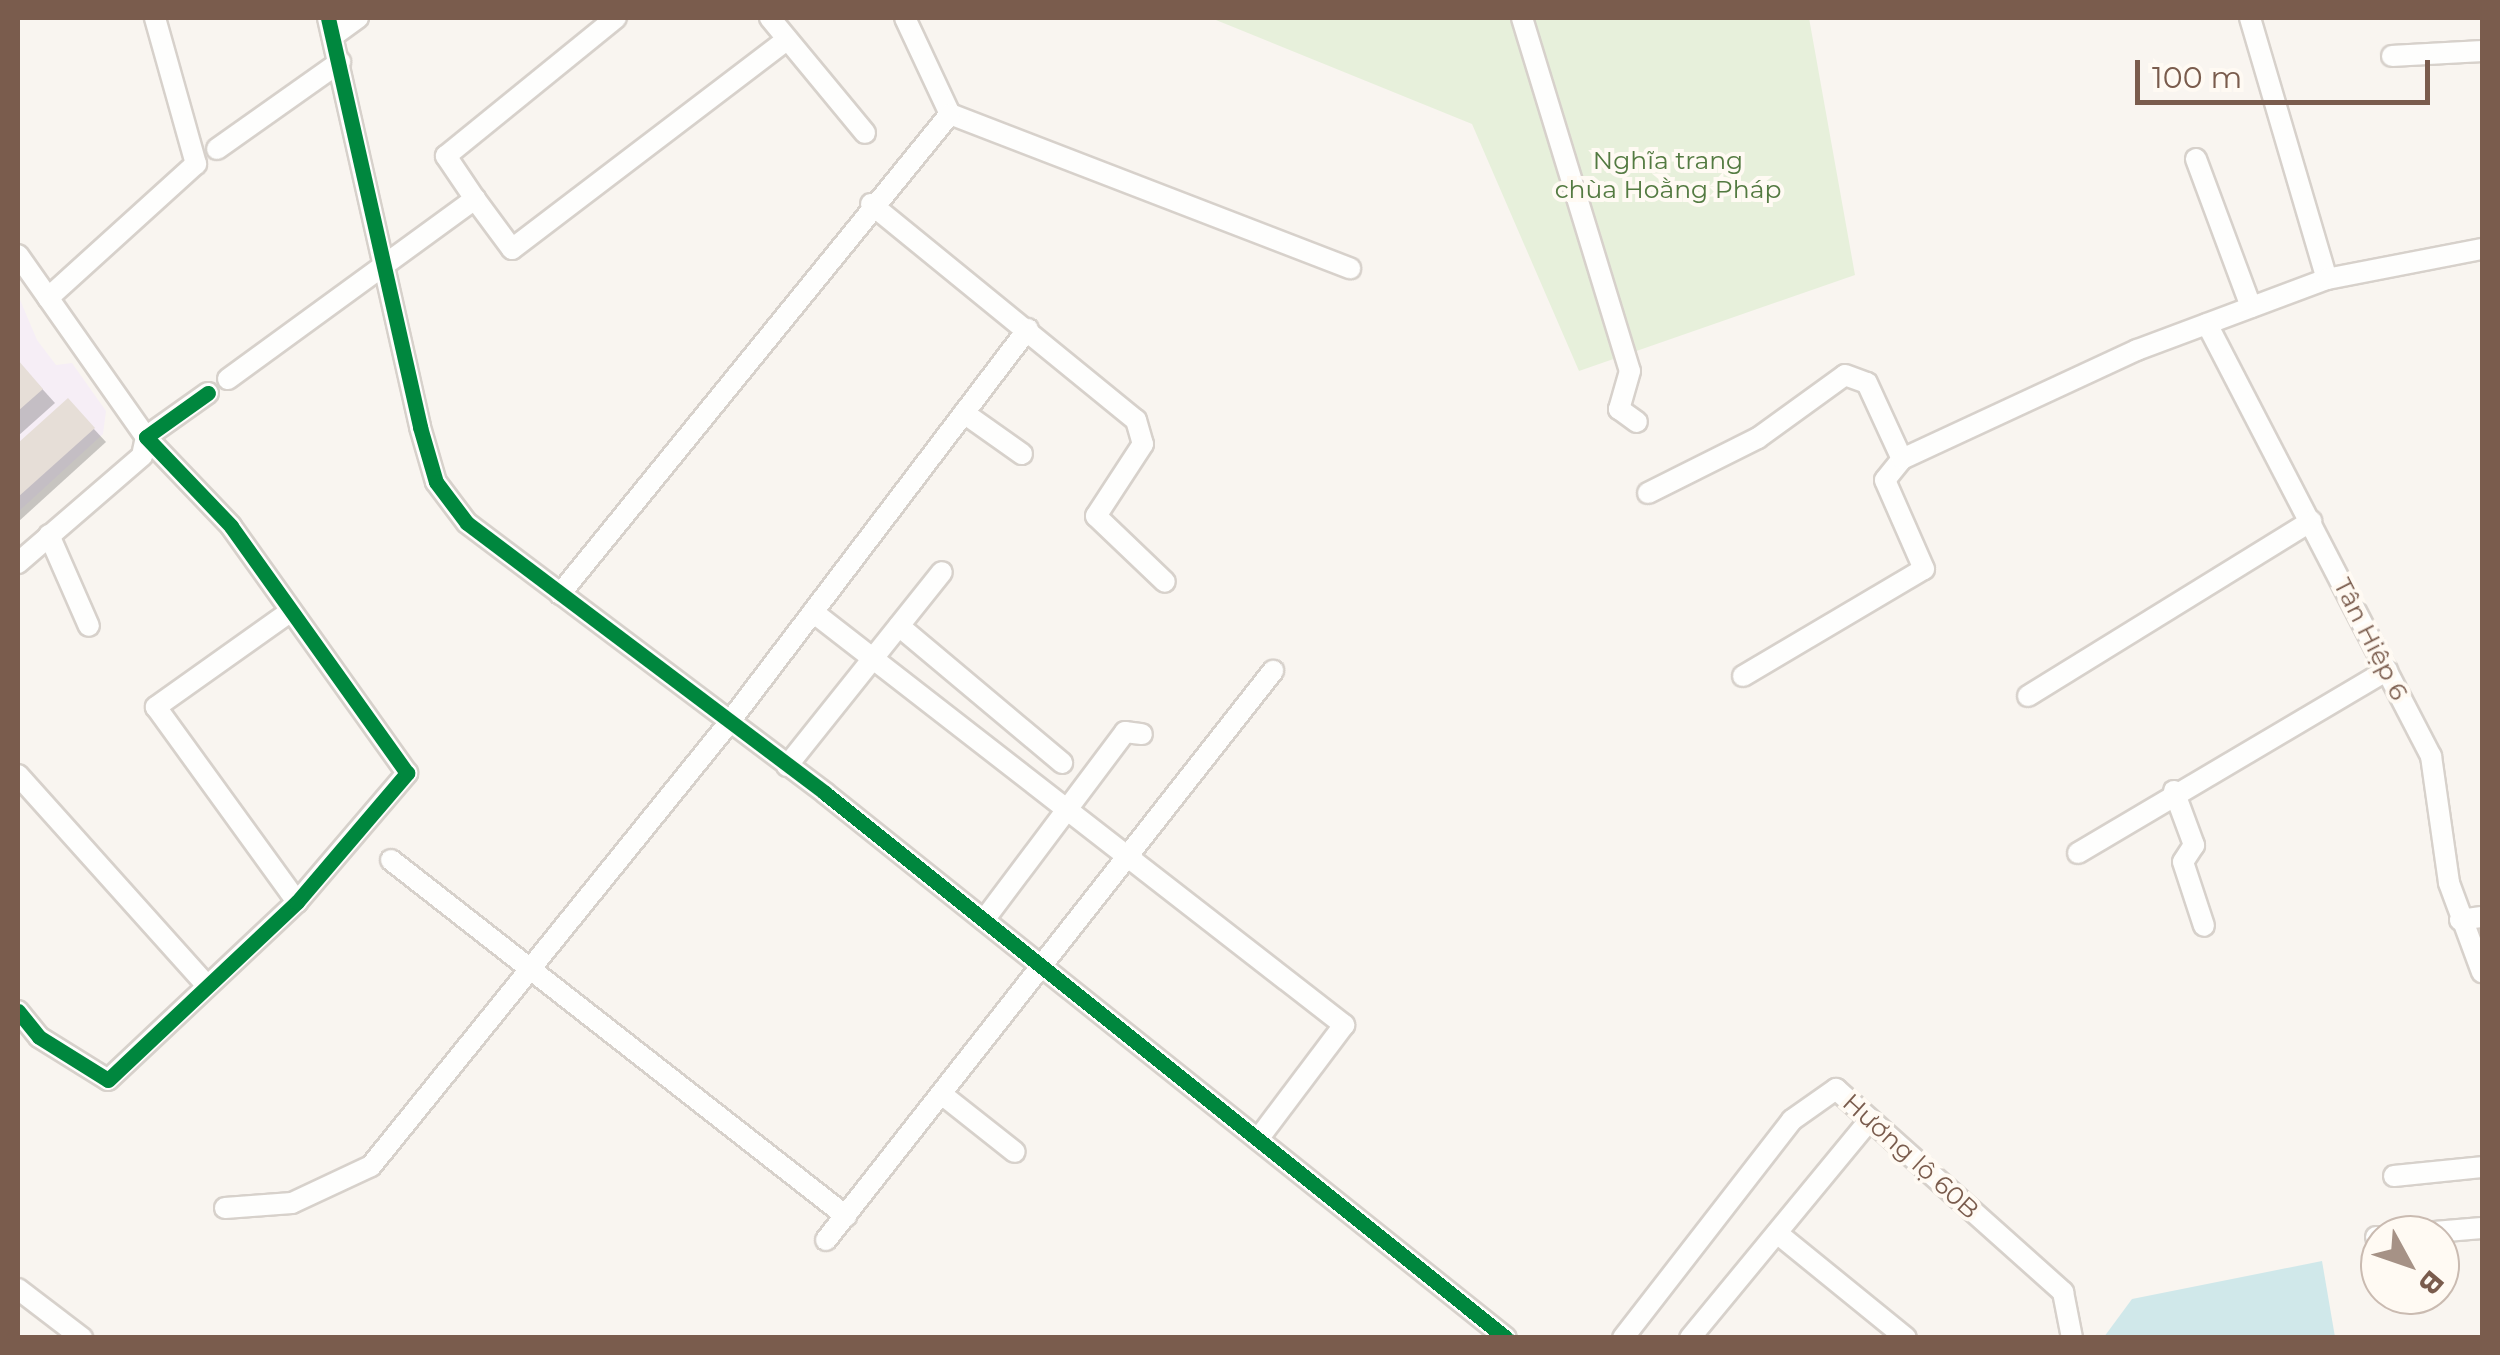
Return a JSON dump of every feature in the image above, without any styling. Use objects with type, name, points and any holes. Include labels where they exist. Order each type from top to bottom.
[{"type":"street","points":[[48,298],[196,164],[155,18]]},
{"type":"street","points":[[358,18],[331,27],[436,482],[467,524],[984,920],[1506,1338]]},
{"type":"street","points":[[616,18],[446,156],[512,249],[786,40]]},
{"type":"street","points":[[770,18],[864,134]]},
{"type":"street","points":[[904,18],[950,114],[1350,268]]},
{"type":"street","points":[[1522,18],[1630,371],[1618,409],[1636,422]]},
{"type":"street","points":[[2250,18],[2327,279]]},
{"type":"street","points":[[2392,56],[2482,46]]},
{"type":"street","points":[[217,149],[340,62]]},
{"type":"street","points":[[560,594],[872,204],[950,114]]},
{"type":"street","points":[[2196,159],[2251,307]]},
{"type":"street","points":[[228,379],[475,199]]},
{"type":"street","points":[[872,204],[1028,329],[1143,429],[1144,444],[1096,516],[1165,582]]},
{"type":"street","points":[[1743,676],[1924,570],[1885,480],[1902,459],[2207,324],[2327,279],[2482,249]]},
{"type":"street","points":[[18,255],[146,437],[194,480],[407,773],[297,902],[108,1080],[39,1037],[18,1011]]},
{"type":"street","name":"Tân Hiệp 6","points":[[2207,324],[2431,756],[2460,920],[2482,972]]},
{"type":"street","points":[[225,1208],[292,1203],[372,1166],[528,966],[728,724],[1028,329]]},
{"type":"street","points":[[1648,493],[1758,438],[1845,375],[1867,383],[1902,459]]},
{"type":"street","points":[[18,562],[142,456],[146,437],[208,393]]},
{"type":"street","points":[[964,413],[1022,454]]},
{"type":"street","points":[[2028,696],[2312,521]]},
{"type":"street","points":[[49,535],[90,626]]},
{"type":"street","points":[[787,766],[942,572]]},
{"type":"street","points":[[290,611],[156,707],[297,902]]},
{"type":"street","points":[[813,612],[1344,1025],[1258,1139]]},
{"type":"street","points":[[899,626],[1062,763]]},
{"type":"street","points":[[2078,853],[2174,790],[2387,670]]},
{"type":"street","points":[[826,1240],[944,1096],[1274,672]]},
{"type":"street","points":[[984,920],[1125,732],[1142,734]]},
{"type":"street","points":[[18,775],[207,986]]},
{"type":"street","points":[[2174,790],[2194,845],[2183,862],[2204,926]]},
{"type":"street","points":[[391,860],[846,1216]]},
{"type":"street","points":[[2460,920],[2482,916]]},
{"type":"street","name":"Hương lộ 60B","points":[[1624,1338],[1792,1120],[1836,1089],[2063,1292],[2072,1338]]},
{"type":"street","points":[[944,1096],[1015,1152]]},
{"type":"street","points":[[1690,1338],[1869,1121]]},
{"type":"street","points":[[2394,1176],[2482,1167]]},
{"type":"street","points":[[1777,1233],[1883,1331],[1906,1338]]},
{"type":"street","points":[[18,1289],[82,1338]]},
{"type":"shaded area","points":[[18,295],[37,340],[56,365],[72,363],[106,411],[103,434],[18,512]]},
{"type":"green space","name":"Nghĩa trang chùa Hoằng Pháp","points":[[1211,18],[1809,18],[1855,275],[1579,371],[1472,124]]},
{"type":"water","points":[[2322,1261],[2335,1337],[2104,1337],[2132,1299]]},
{"type":"building","points":[[18,360],[43,389],[18,411]]},
{"type":"building","points":[[68,398],[95,428],[18,497],[18,443]]},
{"type":"cycle path","points":[[328,18],[420,427],[436,482],[467,523],[825,793],[1506,1338]]},
{"type":"cycle path","points":[[18,1011],[39,1037],[108,1080],[297,902],[407,773],[231,526],[146,437],[208,393]]}]
